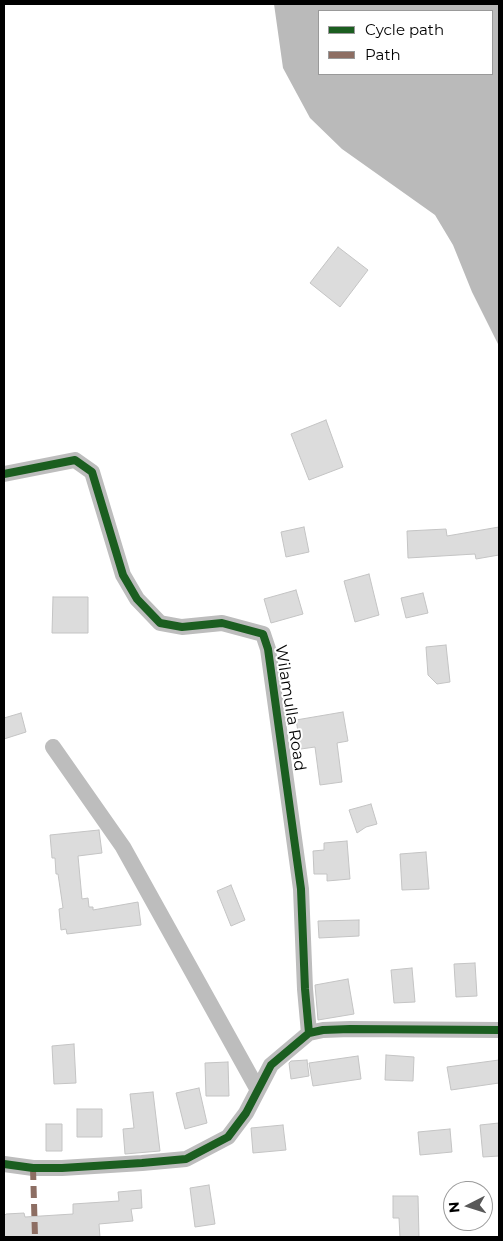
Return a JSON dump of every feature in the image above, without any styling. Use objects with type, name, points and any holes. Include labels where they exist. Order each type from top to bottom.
[{"type":"street","name":"Wilamulla Road","points":[[4,474],[75,460],[92,472],[123,575],[137,599],[160,623],[182,627],[222,623],[262,634],[268,649],[301,889],[305,989],[310,1033]]},
{"type":"street","points":[[53,747],[123,847],[258,1090]]},
{"type":"street","points":[[4,1164],[33,1168],[62,1168],[186,1159],[228,1137],[246,1113],[271,1065],[310,1033],[323,1030],[350,1029],[499,1030]]},
{"type":"shaded area","points":[[274,4],[499,4],[499,346],[472,292],[453,245],[435,215],[342,149],[310,118],[283,68]]},
{"type":"building","points":[[338,247],[368,270],[340,307],[310,283]]},
{"type":"building","points":[[326,420],[343,467],[309,480],[291,434]]},
{"type":"building","points":[[304,527],[309,552],[286,557],[281,532]]},
{"type":"building","points":[[499,527],[499,555],[476,559],[475,554],[408,558],[407,531],[446,529],[447,536]]},
{"type":"building","points":[[369,574],[379,615],[355,622],[344,581]]},
{"type":"building","points":[[296,590],[303,614],[271,623],[264,599]]},
{"type":"building","points":[[423,593],[428,613],[406,618],[401,598]]},
{"type":"building","points":[[53,597],[88,597],[88,633],[52,633]]},
{"type":"building","points":[[446,645],[450,682],[437,684],[428,675],[426,647]]},
{"type":"building","points":[[343,712],[348,741],[337,743],[342,782],[320,785],[315,747],[301,749],[296,720]]},
{"type":"building","points":[[21,713],[26,732],[4,739],[4,718]]},
{"type":"building","points":[[371,804],[377,824],[366,827],[357,833],[349,810]]},
{"type":"building","points":[[99,830],[102,853],[78,856],[82,899],[88,898],[89,907],[93,907],[93,910],[138,902],[141,925],[67,934],[66,929],[61,930],[59,909],[63,908],[58,874],[56,874],[55,858],[52,858],[50,835]]},
{"type":"building","points":[[347,841],[350,879],[327,881],[327,874],[314,874],[313,851],[324,850],[324,843]]},
{"type":"building","points":[[426,852],[429,889],[402,890],[400,854]]},
{"type":"building","points":[[231,885],[245,920],[231,926],[217,891]]},
{"type":"building","points":[[359,920],[359,936],[319,938],[318,921]]},
{"type":"building","points":[[475,963],[477,996],[456,997],[454,964]]},
{"type":"building","points":[[412,968],[415,1002],[394,1003],[391,970]]},
{"type":"building","points":[[348,979],[354,1014],[318,1020],[315,985]]},
{"type":"building","points":[[74,1044],[76,1083],[54,1084],[52,1046]]},
{"type":"building","points":[[386,1055],[414,1057],[413,1081],[385,1080]]},
{"type":"building","points":[[358,1056],[361,1079],[313,1086],[309,1063]]},
{"type":"building","points":[[307,1060],[309,1076],[291,1079],[289,1063],[291,1061]]},
{"type":"building","points":[[499,1060],[499,1083],[451,1090],[447,1067]]},
{"type":"building","points":[[228,1062],[229,1096],[206,1096],[205,1063]]},
{"type":"building","points":[[199,1088],[207,1123],[185,1129],[176,1093]]},
{"type":"building","points":[[153,1092],[160,1151],[125,1154],[123,1129],[134,1128],[130,1094]]},
{"type":"building","points":[[77,1109],[102,1109],[102,1137],[77,1137]]},
{"type":"building","points":[[499,1123],[499,1156],[483,1157],[480,1125]]},
{"type":"building","points":[[46,1124],[62,1124],[62,1151],[46,1151]]},
{"type":"building","points":[[283,1125],[286,1150],[253,1153],[251,1128]]},
{"type":"building","points":[[450,1129],[452,1152],[420,1155],[418,1132]]},
{"type":"building","points":[[209,1185],[215,1224],[195,1227],[190,1188]]},
{"type":"building","points":[[141,1190],[142,1208],[131,1209],[133,1221],[99,1224],[100,1237],[4,1237],[4,1216],[6,1214],[24,1213],[25,1217],[73,1214],[73,1204],[119,1201],[118,1192]]},
{"type":"building","points":[[393,1196],[418,1196],[419,1237],[400,1237],[399,1218],[393,1218]]},
{"type":"marked path","points":[[33,1168],[35,1237]]},
{"type":"cycle path","points":[[4,474],[75,460],[92,472],[123,575],[137,599],[160,623],[182,627],[222,623],[263,634],[268,649],[301,889],[305,989],[309,1033]]},
{"type":"cycle path","points":[[4,1164],[33,1168],[62,1168],[186,1159],[228,1137],[246,1113],[271,1065],[309,1033],[323,1030],[350,1029],[499,1030]]}]
